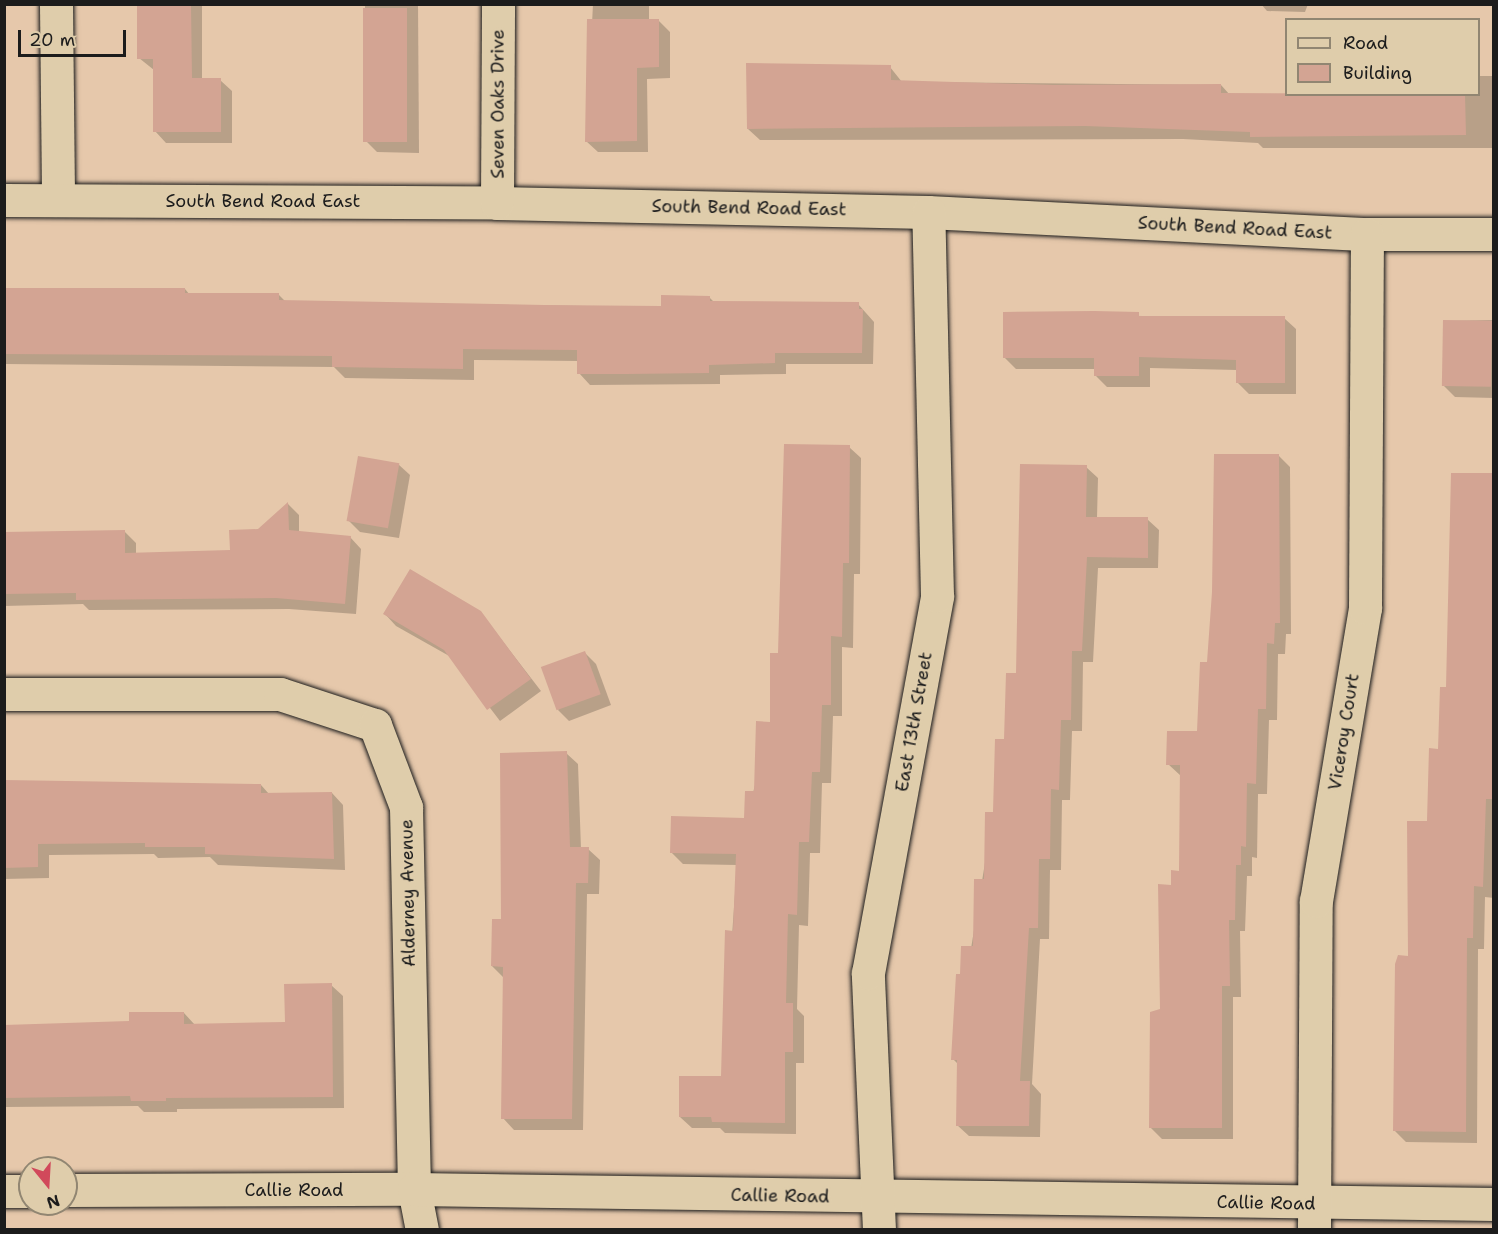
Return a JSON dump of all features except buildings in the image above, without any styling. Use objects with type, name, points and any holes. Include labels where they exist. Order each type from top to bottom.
[{"type":"street","points":[[56,4],[58,200]]},
{"type":"street","name":"Seven Oaks Drive","points":[[497,203],[498,4]]},
{"type":"street","name":"South Bend Road East","points":[[4,200],[497,203],[928,212],[1367,234],[1494,234]]},
{"type":"street","name":"East 13th Street","points":[[879,1214],[867,973],[937,596],[928,212]]},
{"type":"street","name":"Viceroy Court","points":[[1314,1217],[1316,901],[1365,608],[1367,234]]},
{"type":"street","name":"Alderney Avenue","points":[[4,694],[280,694],[375,725],[406,807],[414,1189]]},
{"type":"street","points":[[414,1189],[422,1230]]},
{"type":"street","name":"Callie Road","points":[[78,1190],[414,1189],[879,1214],[1314,1217],[1494,1204]]}]
